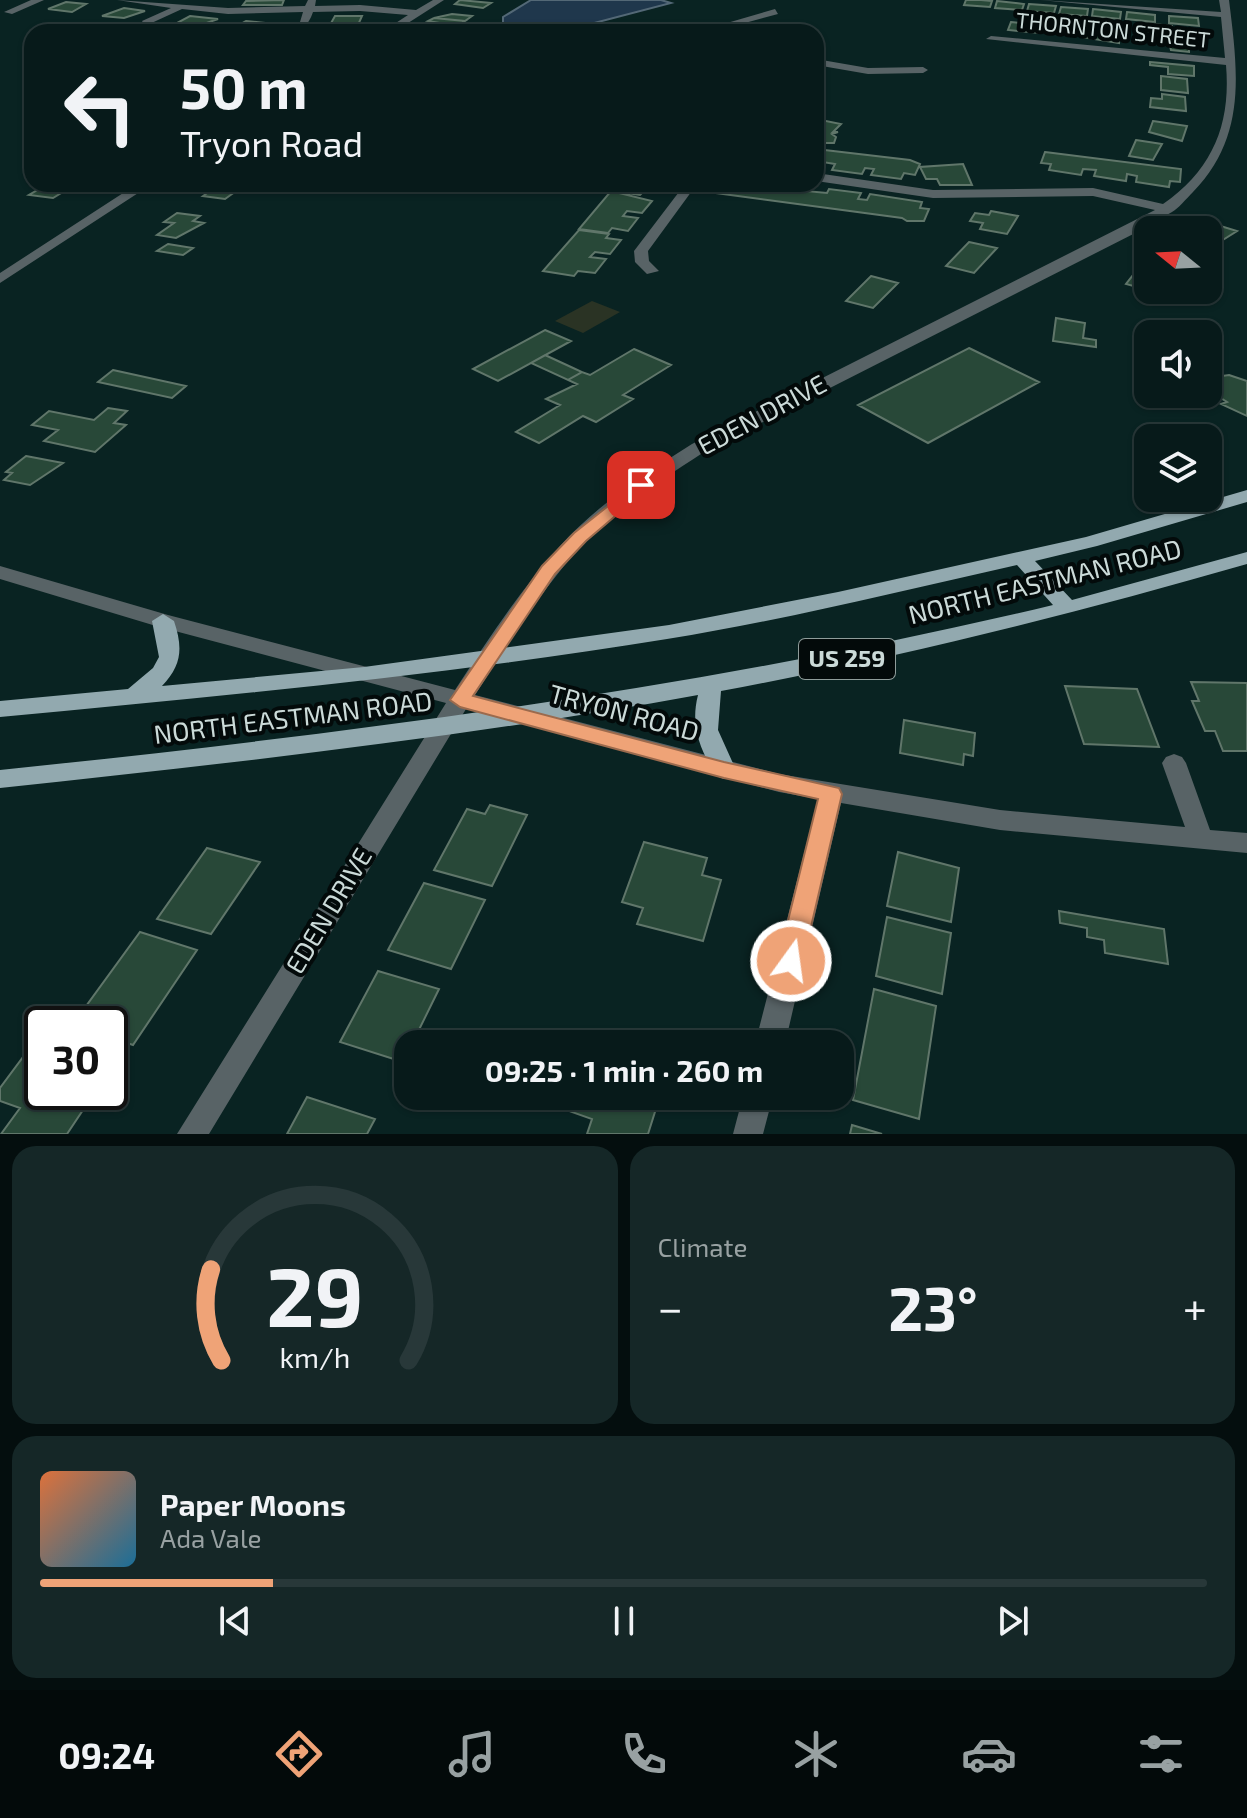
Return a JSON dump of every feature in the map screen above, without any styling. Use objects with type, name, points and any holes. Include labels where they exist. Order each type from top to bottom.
[{"type":"main road","name":"NORTH EASTMAN ROAD","points":[[0,709],[364,675],[669,632],[838,599],[1090,542],[1247,496]]},
{"type":"main road","points":[[1021,557],[1068,608]]},
{"type":"main road","name":"NORTH EASTMAN ROAD","points":[[0,779],[440,730],[711,687],[1068,608],[1247,558]]},
{"type":"main road","points":[[131,699],[157,677],[172,654],[172,642],[163,621]]},
{"type":"main road","points":[[711,687],[703,719],[704,733],[724,770]]},
{"type":"street","points":[[9,12],[39,0]]},
{"type":"street","points":[[125,0],[231,12],[311,5],[417,13]]},
{"type":"street","points":[[400,24],[439,0]]},
{"type":"street","points":[[1045,0],[1225,8]]},
{"type":"street","points":[[303,24],[311,5]]},
{"type":"street","points":[[145,23],[181,7]]},
{"type":"street","name":"EDEN DRIVE","points":[[192,1134],[440,730],[526,600],[569,548],[614,506],[677,461],[768,410],[1169,209],[1206,182],[1230,147],[1236,109],[1225,8]]},
{"type":"street","points":[[731,24],[775,12]]},
{"type":"street","name":"THORNTON STREET","points":[[991,39],[1231,62]]},
{"type":"street","points":[[824,63],[868,71],[920,65],[931,81]]},
{"type":"street","points":[[824,178],[933,194],[1015,188],[1104,193],[1169,209]]},
{"type":"street","points":[[0,279],[134,192]]},
{"type":"street","points":[[652,271],[642,262],[641,251],[685,192]]},
{"type":"street","name":"TRYON ROAD","points":[[0,572],[163,621],[523,718],[831,794],[1062,828],[1247,843]]},
{"type":"street","points":[[1174,763],[1202,841]]},
{"type":"street","points":[[773,1030],[831,794]]},
{"type":"street","points":[[748,1134],[754,1110]]},
{"type":"green space","points":[[592,301],[620,312],[583,333],[555,321]]},
{"type":"water","points":[[531,0],[661,0],[671,3],[590,24],[508,24],[503,23],[503,17]]},
{"type":"building","points":[[284,0],[282,5],[243,5],[246,1]]},
{"type":"building","points":[[460,0],[491,3],[483,8],[455,4]]},
{"type":"building","points":[[966,0],[992,1],[990,7],[964,5]]},
{"type":"building","points":[[997,1],[1024,4],[1022,10],[995,8]]},
{"type":"building","points":[[66,2],[86,4],[72,12],[48,9]]},
{"type":"building","points":[[1029,4],[1056,6],[1054,13],[1027,11]]},
{"type":"building","points":[[1061,7],[1088,9],[1087,16],[1059,14]]},
{"type":"building","points":[[124,8],[145,11],[124,18],[102,16]]},
{"type":"building","points":[[1093,9],[1121,12],[1120,19],[1092,16]]},
{"type":"building","points":[[1127,12],[1155,15],[1155,22],[1126,19]]},
{"type":"building","points":[[452,14],[472,16],[465,21],[434,18]]},
{"type":"building","points":[[190,16],[218,19],[204,24],[175,24]]},
{"type":"building","points":[[335,16],[362,16],[358,24],[331,24]]},
{"type":"building","points":[[1169,16],[1198,18],[1199,26],[1169,23]]},
{"type":"building","points":[[434,18],[465,21],[445,24],[428,21]]},
{"type":"building","points":[[246,21],[274,24],[241,24]]},
{"type":"building","points":[[1011,22],[1041,25],[1039,33],[1008,30]]},
{"type":"building","points":[[1144,23],[1172,26],[1173,38],[1143,35]]},
{"type":"building","points":[[1083,33],[1119,36],[1119,43],[1082,37]]},
{"type":"building","points":[[1168,38],[1189,40],[1189,52],[1171,50]]},
{"type":"building","points":[[1150,62],[1194,66],[1194,76],[1168,74],[1168,67],[1150,65]]},
{"type":"building","points":[[1161,76],[1187,79],[1188,93],[1161,90]]},
{"type":"building","points":[[1162,94],[1185,97],[1186,111],[1150,107],[1151,98],[1162,99]]},
{"type":"building","points":[[824,121],[841,124],[833,132],[838,132],[832,134],[836,137],[834,143],[824,143]]},
{"type":"building","points":[[1153,121],[1187,126],[1182,141],[1149,132]]},
{"type":"building","points":[[1136,140],[1162,144],[1153,160],[1129,156]]},
{"type":"building","points":[[824,150],[910,160],[920,164],[915,175],[904,173],[901,179],[871,175],[874,169],[865,168],[862,174],[832,170],[835,164],[824,162]]},
{"type":"building","points":[[1045,152],[1181,169],[1180,182],[1170,181],[1169,187],[1136,182],[1137,176],[1127,174],[1126,181],[1094,176],[1096,170],[1083,169],[1081,175],[1049,170],[1051,164],[1041,163]]},
{"type":"building","points":[[963,164],[972,185],[940,185],[937,179],[926,179],[920,167]]},
{"type":"building","points":[[829,189],[861,193],[858,199],[867,200],[870,194],[922,202],[920,208],[929,209],[924,221],[708,192],[827,193]]},
{"type":"building","points":[[34,192],[63,192],[53,198],[29,195]]},
{"type":"building","points":[[209,192],[235,192],[225,199],[203,196]]},
{"type":"building","points":[[610,192],[652,201],[642,213],[627,211],[623,216],[638,218],[628,231],[612,228],[608,233],[579,229]]},
{"type":"building","points":[[991,211],[1018,216],[1007,234],[980,229],[983,223],[970,221],[975,213],[989,215]]},
{"type":"building","points":[[177,213],[200,216],[193,221],[204,223],[176,238],[157,235],[174,223],[164,222]]},
{"type":"building","points":[[1222,226],[1237,231],[1222,240]]},
{"type":"building","points":[[579,230],[609,234],[606,238],[621,240],[610,254],[595,252],[590,257],[606,259],[595,273],[578,271],[574,276],[543,271]]},
{"type":"building","points":[[969,242],[997,248],[974,273],[946,266]]},
{"type":"building","points":[[168,244],[193,248],[183,255],[157,251]]},
{"type":"building","points":[[1134,274],[1134,286],[1126,284]]},
{"type":"building","points":[[871,276],[898,283],[873,308],[846,301]]},
{"type":"building","points":[[1056,318],[1085,323],[1083,338],[1096,340],[1096,347],[1053,341]]},
{"type":"building","points":[[545,330],[571,341],[498,381],[473,369]]},
{"type":"building","points":[[969,348],[1039,382],[928,443],[858,405]]},
{"type":"building","points":[[634,349],[671,365],[623,395],[633,399],[596,422],[583,416],[539,443],[516,432],[560,405],[546,399],[577,384],[568,380],[582,372],[590,375]]},
{"type":"building","points":[[545,355],[582,372],[568,380],[531,363]]},
{"type":"building","points":[[113,370],[186,386],[172,398],[98,382]]},
{"type":"building","points":[[1222,376],[1247,381],[1247,416],[1222,404],[1227,402],[1222,399]]},
{"type":"building","points":[[108,408],[127,411],[114,423],[126,425],[95,452],[44,441],[58,430],[32,425],[49,411],[94,420]]},
{"type":"building","points":[[26,456],[63,463],[30,485],[4,480],[12,473],[6,472]]},
{"type":"building","points":[[1191,682],[1247,683],[1247,751],[1223,751],[1215,731],[1205,731],[1192,701],[1199,701]]},
{"type":"building","points":[[1065,686],[1137,689],[1159,747],[1084,744]]},
{"type":"building","points":[[904,720],[975,733],[973,756],[964,754],[963,765],[900,753]]},
{"type":"building","points":[[490,805],[527,815],[492,886],[434,870],[467,809],[485,814]]},
{"type":"building","points":[[644,842],[707,858],[702,875],[721,880],[703,941],[637,924],[643,908],[622,902]]},
{"type":"building","points":[[207,848],[260,862],[211,934],[157,919]]},
{"type":"building","points":[[898,852],[959,868],[951,922],[887,906]]},
{"type":"building","points":[[424,883],[485,900],[451,969],[388,950]]},
{"type":"building","points":[[1059,911],[1164,929],[1168,964],[1105,953],[1104,940],[1087,937],[1087,928],[1060,923]]},
{"type":"building","points":[[887,917],[951,933],[942,994],[876,976]]},
{"type":"building","points":[[140,932],[197,950],[133,1045],[128,1043],[128,1006],[86,1006]]},
{"type":"building","points":[[378,971],[439,989],[419,1030],[394,1030],[394,1059],[340,1042]]},
{"type":"building","points":[[874,989],[936,1006],[919,1119],[854,1100]]},
{"type":"building","points":[[24,1056],[24,1110],[83,1110],[67,1134],[1,1134],[20,1108],[0,1101],[0,1088]]},
{"type":"building","points":[[307,1097],[375,1119],[367,1134],[287,1134]]},
{"type":"building","points":[[656,1110],[648,1134],[587,1134],[592,1119],[569,1111]]},
{"type":"building","points":[[852,1125],[882,1134],[850,1134]]},
{"type":"route","points":[[641,485],[580,537],[549,570],[460,700],[724,770],[831,794],[791,961]]}]
